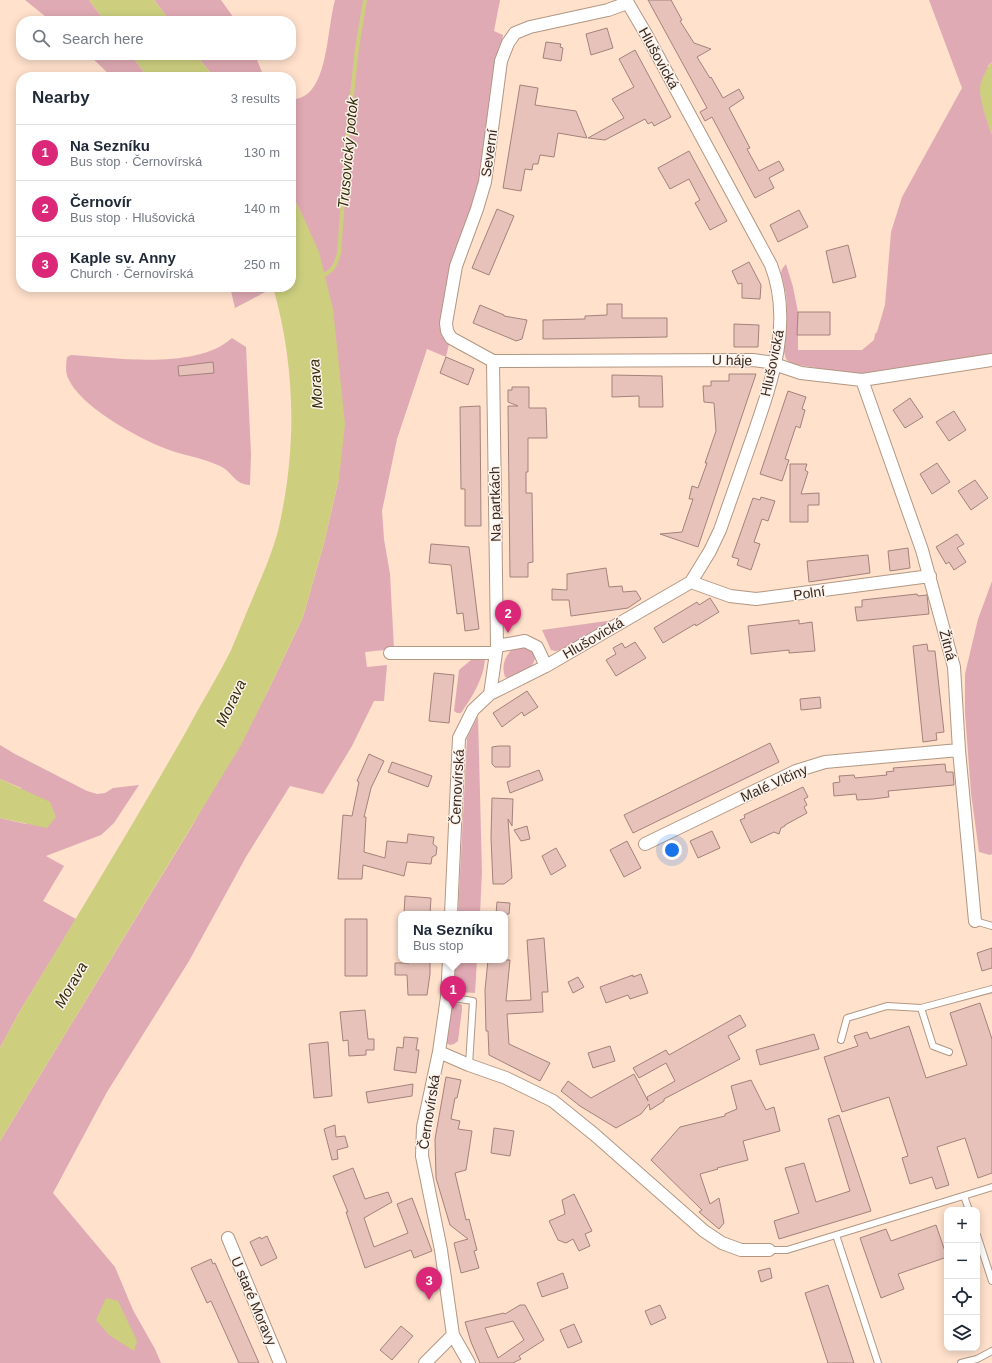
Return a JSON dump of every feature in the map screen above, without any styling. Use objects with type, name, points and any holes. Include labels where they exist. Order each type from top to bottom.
[{"type":"street","name":"Severní","points":[[493,361],[451,338],[447,331],[446,323],[456,266],[477,209],[484,182],[501,61],[508,43],[515,33],[530,27],[600,12],[627,2]]},
{"type":"street","name":"Hlušovická","points":[[490,694],[546,666],[691,582],[710,551],[720,530],[768,390],[775,364],[781,312],[778,284],[771,265],[654,48],[627,2]]},
{"type":"street","name":"U háje","points":[[493,361],[741,359],[760,360],[801,373],[862,380],[992,360]]},
{"type":"street","name":"Na partkách","points":[[490,694],[496,649],[493,361]]},
{"type":"street","name":"Žitná","points":[[862,380],[890,457],[930,576],[954,667],[975,921]]},
{"type":"street","name":"Polní","points":[[691,582],[730,596],[756,599],[930,576]]},
{"type":"street","name":"Hlušovická","points":[[390,653],[496,649],[525,640],[538,648],[546,666]]},
{"type":"street","name":"Černovírská","points":[[451,911],[459,738],[473,710],[490,694]]},
{"type":"street","name":"Malé Vlčiny","points":[[645,844],[796,770],[825,762],[960,750]]},
{"type":"street","name":"Černovírská","points":[[449,963],[447,997],[439,1052],[423,1126],[422,1156],[441,1250],[454,1335],[469,1363]]},
{"type":"street","points":[[439,1052],[469,1065],[506,1078],[553,1101],[601,1140],[704,1231],[722,1243],[741,1250],[769,1250]]},
{"type":"street","name":"U staré Moravy","points":[[228,1238],[280,1363]]},
{"type":"street","points":[[426,1363],[454,1335]]},
{"type":"lane","points":[[975,921],[992,926]]},
{"type":"lane","points":[[841,1040],[847,1018],[887,1006],[921,1008],[992,989]]},
{"type":"lane","points":[[447,997],[473,1001],[469,1065]]},
{"type":"lane","points":[[921,1008],[933,1046],[949,1052]]},
{"type":"lane","points":[[769,1250],[787,1250],[992,1187]]},
{"type":"lane","points":[[964,1196],[968,1207]]},
{"type":"lane","points":[[836,1235],[878,1363]]},
{"type":"lane","points":[[980,1243],[992,1281]]},
{"type":"lane","points":[[961,1363],[977,1359],[992,1351]]},
{"type":"shaded area","points":[[25,0],[89,0],[101,16],[45,16]]},
{"type":"shaded area","points":[[154,0],[221,0],[232,16],[166,16]]},
{"type":"shaded area","points":[[335,0],[500,0],[494,31],[503,35],[476,201],[443,333],[449,344],[446,357],[427,349],[397,439],[382,511],[384,539],[390,574],[394,649],[365,652],[367,667],[387,665],[384,701],[374,701],[352,746],[323,794],[290,786],[246,857],[189,961],[107,1092],[53,1193],[115,1267],[133,1310],[155,1349],[161,1363],[0,1363],[0,1141],[192,826],[268,691],[303,617],[324,543],[339,478],[301,212],[296,203],[296,99],[308,94],[317,80],[327,46]]},
{"type":"shaded area","points":[[929,0],[992,0],[992,62],[988,66],[986,117],[992,135],[992,354],[862,376],[799,365],[793,366],[786,359],[784,352],[787,307],[786,294],[781,273],[786,264],[793,287],[798,312],[798,350],[862,350],[874,340],[877,332],[885,305],[891,232],[902,197],[962,88]]},
{"type":"shaded area","points":[[94,60],[135,60],[144,72],[107,72]]},
{"type":"shaded area","points":[[200,60],[257,60],[262,72],[210,72]]},
{"type":"shaded area","points":[[231,292],[265,292],[235,308]]},
{"type":"shaded area","points":[[232,338],[246,347],[251,454],[250,485],[239,482],[220,466],[205,460],[174,452],[135,435],[108,418],[83,398],[74,388],[66,373],[67,357],[71,355],[155,360],[178,358],[198,355],[217,348]]},
{"type":"shaded area","points":[[992,581],[992,854],[990,855],[979,852],[971,793],[965,713],[965,674],[978,619]]},
{"type":"shaded area","points":[[614,620],[562,650],[555,651],[551,650],[542,630]]},
{"type":"shaded area","points":[[515,647],[528,647],[535,654],[535,659],[528,670],[511,679],[505,677],[503,668],[506,657]]},
{"type":"shaded area","points":[[477,658],[485,660],[482,674],[469,701],[461,713],[457,713],[454,711],[459,670],[471,660]]},
{"type":"shaded area","points":[[478,716],[482,872],[480,911],[458,911],[467,738]]},
{"type":"shaded area","points":[[0,745],[87,791],[97,794],[105,793],[113,788],[139,785],[114,823],[101,835],[46,856],[64,866],[43,901],[76,919],[20,1011],[0,1048],[0,818],[26,824],[21,788],[0,779]]},
{"type":"shaded area","points":[[455,963],[477,963],[475,993],[461,992],[454,989]]},
{"type":"shaded area","points":[[454,1003],[462,1005],[462,1010],[458,1041],[450,1045],[446,1043],[450,1008]]},
{"type":"water","points":[[89,0],[154,0],[166,16],[101,16]]},
{"type":"water","points":[[135,60],[200,60],[210,72],[144,72]]},
{"type":"water","points":[[992,62],[992,135],[982,106],[980,88],[984,75]]},
{"type":"water","name":"Morava","points":[[296,203],[319,252],[333,309],[345,424],[339,478],[324,543],[303,617],[241,745],[0,1141],[0,1048],[20,1011],[146,801],[221,670],[237,636],[276,539],[284,501],[291,440],[290,378],[281,317],[274,292],[296,292]]},
{"type":"water","points":[[0,779],[50,802],[56,817],[47,828],[0,818]]},
{"type":"water","points":[[106,1298],[118,1301],[137,1341],[134,1351],[109,1335],[96,1320]]},
{"type":"building","points":[[648,0],[671,0],[682,20],[680,21],[694,43],[711,49],[697,57],[723,98],[739,89],[744,98],[729,108],[750,148],[747,149],[759,171],[779,161],[784,170],[769,178],[774,188],[755,198],[712,117],[705,121],[700,112],[707,108]]},
{"type":"building","points":[[607,28],[613,48],[591,55],[586,34]]},
{"type":"building","points":[[546,42],[561,44],[560,47],[563,48],[561,61],[543,58]]},
{"type":"building","points":[[635,50],[671,117],[654,126],[652,122],[648,124],[645,119],[605,140],[588,138],[624,118],[612,99],[634,87],[619,59]]},
{"type":"building","points":[[520,85],[538,88],[535,105],[576,111],[587,138],[558,133],[554,157],[540,155],[538,164],[533,164],[532,170],[525,169],[521,191],[503,188]]},
{"type":"building","points":[[689,151],[727,221],[710,230],[695,203],[700,200],[689,179],[670,189],[658,168]]},
{"type":"building","points":[[497,209],[514,216],[489,275],[472,268]]},
{"type":"building","points":[[799,210],[808,227],[778,242],[770,225]]},
{"type":"building","points":[[848,245],[856,277],[833,283],[826,251]]},
{"type":"building","points":[[749,262],[761,285],[760,299],[742,298],[742,283],[738,284],[732,271]]},
{"type":"building","points":[[607,304],[622,304],[622,318],[667,318],[667,337],[543,339],[543,320],[585,319],[585,316],[607,315]]},
{"type":"building","points":[[480,305],[504,316],[527,320],[522,339],[516,341],[473,323]]},
{"type":"building","points":[[798,312],[830,312],[830,335],[797,335]]},
{"type":"building","points":[[734,324],[759,325],[758,347],[734,347]]},
{"type":"building","points":[[446,357],[474,369],[468,385],[440,373]]},
{"type":"building","points":[[213,362],[214,373],[179,376],[178,366]]},
{"type":"building","points":[[729,374],[756,374],[698,547],[660,534],[682,532],[693,499],[689,499],[692,486],[698,488],[716,431],[714,403],[704,402],[703,386],[711,386],[711,381],[729,381]]},
{"type":"building","points":[[612,375],[662,376],[663,407],[639,407],[639,396],[612,397]]},
{"type":"building","points":[[512,387],[529,387],[529,408],[546,408],[547,438],[528,438],[528,472],[526,472],[526,493],[532,493],[533,562],[528,563],[528,577],[510,577],[508,406],[518,406],[508,402],[508,390],[512,390]]},
{"type":"building","points":[[788,391],[806,397],[802,409],[805,410],[800,428],[796,426],[785,459],[789,460],[782,481],[760,474]]},
{"type":"building","points":[[910,398],[923,417],[905,428],[893,410]]},
{"type":"building","points":[[480,406],[481,526],[465,526],[465,489],[461,489],[460,407]]},
{"type":"building","points":[[954,411],[966,430],[949,441],[936,422]]},
{"type":"building","points":[[937,463],[950,482],[932,494],[920,474]]},
{"type":"building","points":[[790,464],[807,464],[805,470],[808,472],[801,494],[819,493],[819,505],[808,505],[808,522],[790,522]]},
{"type":"building","points":[[975,480],[988,498],[971,510],[958,491]]},
{"type":"building","points":[[761,497],[775,501],[768,521],[762,519],[754,542],[760,544],[751,570],[737,565],[739,559],[732,557],[753,498],[760,500]]},
{"type":"building","points":[[957,534],[964,544],[957,548],[966,562],[954,570],[949,562],[946,564],[936,547]]},
{"type":"building","points":[[431,544],[469,547],[479,629],[465,631],[463,613],[457,614],[451,565],[429,563]]},
{"type":"building","points":[[908,548],[910,568],[890,571],[888,551]]},
{"type":"building","points":[[868,555],[870,573],[809,582],[807,561]]},
{"type":"building","points":[[606,568],[609,587],[622,586],[623,592],[636,591],[641,599],[628,608],[571,616],[569,600],[552,600],[552,589],[567,590],[567,574]]},
{"type":"building","points":[[917,594],[918,596],[927,595],[929,614],[857,621],[855,607],[862,607],[862,600]]},
{"type":"building","points":[[710,598],[719,612],[663,643],[654,628],[697,602],[699,605]]},
{"type":"building","points":[[799,620],[799,624],[812,622],[815,651],[789,653],[789,650],[751,654],[748,626]]},
{"type":"building","points":[[635,642],[646,658],[616,676],[606,660],[616,654],[613,648],[622,643],[625,648]]},
{"type":"building","points":[[927,644],[928,651],[935,651],[944,732],[936,733],[937,740],[923,742],[913,646]]},
{"type":"building","points":[[434,673],[454,675],[449,723],[429,721]]},
{"type":"building","points":[[527,691],[538,707],[524,716],[522,712],[502,727],[493,713]]},
{"type":"building","points":[[820,697],[821,708],[801,710],[800,699]]},
{"type":"building","points":[[770,743],[779,762],[633,833],[624,815]]},
{"type":"building","points":[[510,746],[510,767],[495,767],[492,764],[492,747]]},
{"type":"building","points":[[369,754],[384,761],[371,788],[364,817],[366,817],[364,852],[385,858],[387,841],[407,843],[408,834],[434,837],[433,844],[437,847],[436,855],[432,857],[431,864],[407,862],[404,876],[363,865],[362,879],[338,879],[343,815],[352,816],[359,782],[357,781]]},
{"type":"building","points":[[392,762],[432,776],[428,787],[388,772]]},
{"type":"building","points":[[945,764],[946,772],[953,772],[954,785],[888,791],[889,797],[873,799],[857,800],[856,794],[834,796],[833,783],[840,782],[839,776],[854,775],[855,778],[887,775],[886,772],[894,771],[893,768]]},
{"type":"building","points":[[539,770],[543,780],[510,793],[507,782]]},
{"type":"building","points":[[803,787],[808,797],[804,799],[807,805],[804,807],[807,813],[781,828],[779,834],[774,832],[751,843],[740,820],[745,818],[744,815]]},
{"type":"building","points":[[492,798],[513,799],[512,826],[508,819],[512,878],[504,884],[493,884],[491,838]]},
{"type":"building","points":[[527,826],[530,839],[521,841],[514,830]]},
{"type":"building","points":[[712,831],[720,848],[698,858],[690,841]]},
{"type":"building","points":[[627,841],[641,868],[624,877],[610,850]]},
{"type":"building","points":[[556,848],[566,866],[551,875],[542,856]]},
{"type":"building","points":[[405,896],[431,898],[430,911],[404,911]]},
{"type":"building","points":[[497,902],[510,903],[509,914],[508,911],[496,911]]},
{"type":"building","points":[[345,919],[367,919],[367,976],[345,976]]},
{"type":"building","points":[[544,938],[548,992],[542,992],[543,1012],[507,1014],[509,1044],[550,1063],[540,1081],[489,1055],[488,1031],[486,1031],[485,990],[488,963],[508,963],[508,960],[510,960],[506,1001],[531,1000],[527,940]]},
{"type":"building","points":[[992,948],[992,968],[982,971],[977,953]]},
{"type":"building","points":[[395,963],[430,963],[427,995],[408,995],[407,975],[395,975]]},
{"type":"building","points":[[641,974],[648,993],[630,999],[628,995],[606,1003],[600,987],[633,975],[633,977]]},
{"type":"building","points":[[578,977],[584,987],[573,993],[568,982]]},
{"type":"building","points":[[980,1003],[992,1039],[992,1173],[978,1178],[965,1138],[937,1147],[949,1185],[936,1189],[932,1177],[910,1184],[902,1158],[908,1156],[889,1097],[842,1112],[824,1057],[858,1046],[854,1036],[867,1032],[870,1039],[909,1026],[926,1078],[967,1065],[950,1013]]},
{"type":"building","points":[[365,1010],[368,1039],[374,1039],[374,1050],[366,1050],[366,1055],[349,1056],[348,1040],[343,1041],[340,1012]]},
{"type":"building","points":[[740,1015],[746,1026],[728,1036],[740,1059],[664,1099],[664,1101],[650,1110],[649,1104],[641,1114],[616,1128],[580,1106],[561,1091],[568,1081],[591,1098],[634,1074],[648,1101],[647,1097],[675,1081],[666,1063],[639,1078],[633,1068],[666,1050],[669,1055]]},
{"type":"building","points":[[814,1034],[819,1049],[760,1065],[756,1050]]},
{"type":"building","points":[[404,1037],[418,1038],[416,1050],[419,1050],[416,1073],[394,1070],[397,1047],[403,1048]]},
{"type":"building","points":[[328,1042],[332,1096],[314,1098],[309,1044]]},
{"type":"building","points":[[610,1046],[615,1061],[593,1068],[588,1053]]},
{"type":"building","points":[[446,1077],[461,1080],[457,1098],[455,1098],[451,1119],[460,1121],[458,1129],[472,1131],[466,1170],[455,1173],[466,1220],[469,1219],[477,1250],[474,1251],[479,1268],[461,1273],[454,1243],[468,1239],[450,1225],[436,1178],[435,1139]]},
{"type":"building","points":[[751,1080],[766,1110],[774,1107],[780,1131],[743,1141],[748,1160],[700,1174],[710,1204],[719,1198],[724,1223],[719,1229],[699,1212],[702,1210],[651,1160],[680,1127],[725,1116],[725,1114],[737,1109],[731,1086]]},
{"type":"building","points":[[413,1084],[412,1096],[368,1103],[366,1092]]},
{"type":"building","points":[[839,1115],[871,1211],[779,1239],[774,1221],[799,1213],[785,1168],[804,1163],[816,1202],[850,1191],[828,1119]]},
{"type":"building","points":[[335,1125],[336,1137],[345,1136],[348,1147],[337,1150],[338,1159],[332,1160],[324,1129]]},
{"type":"building","points":[[494,1128],[514,1131],[510,1156],[491,1153]]},
{"type":"building","points":[[353,1168],[365,1199],[388,1192],[392,1202],[364,1218],[374,1247],[408,1233],[397,1204],[412,1198],[432,1251],[414,1258],[411,1250],[365,1268],[346,1212],[348,1212],[333,1176]]},
{"type":"building","points":[[574,1194],[592,1231],[585,1234],[590,1246],[579,1251],[573,1239],[566,1243],[558,1240],[549,1221],[565,1214],[562,1200]]},
{"type":"building","points":[[936,1225],[944,1248],[944,1258],[898,1274],[904,1289],[881,1298],[860,1238],[886,1229],[891,1241]]},
{"type":"building","points":[[267,1236],[277,1258],[261,1266],[250,1242],[260,1237],[261,1239]]},
{"type":"building","points":[[211,1259],[213,1264],[215,1263],[259,1363],[239,1363],[211,1301],[207,1303],[191,1268]]},
{"type":"building","points":[[770,1268],[772,1278],[761,1282],[758,1271]]},
{"type":"building","points":[[563,1273],[568,1288],[542,1297],[537,1283]]},
{"type":"building","points":[[828,1285],[854,1363],[828,1363],[805,1293]]},
{"type":"building","points":[[520,1305],[525,1305],[544,1340],[519,1356],[521,1359],[513,1363],[480,1363],[471,1342],[465,1322],[505,1314]],"holes":[[[513,1321],[524,1340],[498,1358],[485,1328]]]},
{"type":"building","points":[[660,1305],[666,1318],[651,1325],[645,1311]]},
{"type":"building","points":[[574,1324],[582,1342],[568,1348],[560,1330]]},
{"type":"building","points":[[401,1326],[413,1336],[392,1360],[380,1350]]},
{"type":"waterway","name":"Trusovický potok","points":[[320,277],[328,273],[333,268],[339,253],[348,132],[357,48],[365,0]]},
{"type":"place","name":"Černovír","points":[[508,633]]},
{"type":"place","name":"Na Sezníku","points":[[453,1009]]},
{"type":"place","name":"Kaple sv. Anny","points":[[429,1300]]}]
